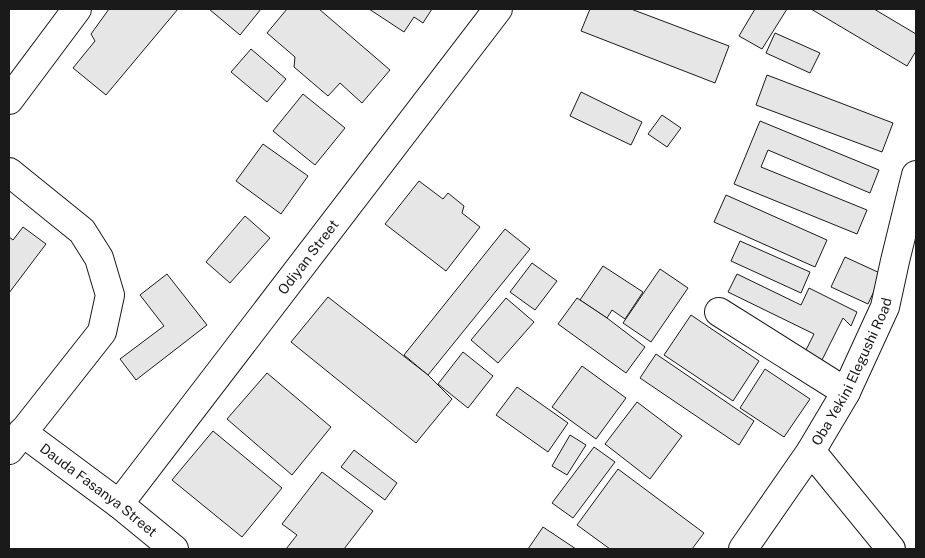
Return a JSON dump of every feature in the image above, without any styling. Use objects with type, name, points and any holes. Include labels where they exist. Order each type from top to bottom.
[{"type":"street","points":[[9,100],[77,9]]},
{"type":"street","name":"Odiyan Street","points":[[119,504],[498,9]]},
{"type":"street","points":[[9,172],[82,231],[99,258],[110,295],[102,332],[16,441]]},
{"type":"street","name":"Oba Yekini Elegushi Road","points":[[743,549],[811,451],[846,392],[885,307],[916,175]]},
{"type":"street","points":[[719,312],[846,392]]},
{"type":"street","name":"Dauda Fasanya Street","points":[[16,441],[119,504],[174,549]]},
{"type":"street","points":[[811,451],[890,549]]},
{"type":"building","points":[[109,9],[178,9],[106,95],[73,68],[95,41],[91,34]]},
{"type":"building","points":[[209,9],[261,9],[240,35]]},
{"type":"building","points":[[287,9],[319,9],[390,70],[362,103],[340,83],[328,96],[294,67],[295,57],[267,33]]},
{"type":"building","points":[[369,9],[432,9],[423,23],[414,17],[404,32]]},
{"type":"building","points":[[590,9],[631,9],[729,46],[715,83],[581,31]]},
{"type":"building","points":[[755,9],[787,9],[762,49],[739,36]]},
{"type":"building","points":[[811,9],[874,9],[916,34],[916,51],[907,66]]},
{"type":"building","points":[[775,33],[820,53],[810,73],[766,53]]},
{"type":"building","points":[[251,49],[286,79],[267,102],[231,72]]},
{"type":"building","points":[[767,75],[893,123],[882,152],[756,105]]},
{"type":"building","points":[[581,92],[642,122],[631,145],[570,116]]},
{"type":"building","points":[[303,94],[345,128],[315,165],[273,131]]},
{"type":"building","points":[[662,115],[681,128],[667,147],[648,134]]},
{"type":"building","points":[[760,121],[879,170],[870,193],[768,150],[761,167],[867,210],[857,234],[734,184]]},
{"type":"building","points":[[263,144],[308,176],[281,214],[236,181]]},
{"type":"building","points":[[419,181],[443,199],[448,193],[464,206],[462,213],[480,227],[446,271],[385,224]]},
{"type":"building","points":[[726,195],[827,240],[815,267],[714,222]]},
{"type":"building","points":[[245,216],[270,238],[230,283],[206,262]]},
{"type":"building","points":[[23,227],[46,244],[9,293],[9,237],[13,240]]},
{"type":"building","points":[[505,229],[530,249],[428,375],[404,355]]},
{"type":"building","points":[[740,241],[810,272],[801,293],[731,261]]},
{"type":"building","points":[[845,257],[882,274],[868,304],[831,287]]},
{"type":"building","points":[[532,263],[557,281],[535,310],[510,292]]},
{"type":"building","points":[[603,266],[643,292],[625,319],[612,310],[607,318],[580,300]]},
{"type":"building","points":[[660,269],[688,288],[651,342],[623,323]]},
{"type":"building","points":[[167,274],[207,325],[136,380],[120,359],[164,326],[140,295]]},
{"type":"building","points":[[737,274],[801,305],[809,288],[857,312],[851,326],[843,318],[822,360],[805,352],[814,334],[728,292]]},
{"type":"building","points":[[328,297],[428,375],[452,399],[416,443],[291,342]]},
{"type":"building","points":[[506,298],[534,322],[498,363],[471,340]]},
{"type":"building","points":[[577,298],[645,347],[626,373],[558,324]]},
{"type":"building","points":[[691,315],[759,361],[733,401],[664,355]]},
{"type":"building","points":[[463,352],[493,376],[468,408],[438,384]]},
{"type":"building","points":[[656,354],[754,421],[739,445],[640,378]]},
{"type":"building","points":[[582,366],[626,398],[596,439],[552,407]]},
{"type":"building","points":[[765,369],[810,399],[784,437],[740,408]]},
{"type":"building","points":[[267,373],[331,427],[292,475],[227,419]]},
{"type":"building","points":[[517,387],[568,423],[548,452],[496,415]]},
{"type":"building","points":[[637,402],[682,436],[650,479],[605,444]]},
{"type":"building","points":[[213,431],[282,488],[242,537],[172,480]]},
{"type":"building","points":[[570,435],[586,445],[567,475],[552,466]]},
{"type":"building","points":[[594,447],[615,462],[573,518],[552,503]]},
{"type":"building","points":[[354,450],[397,483],[385,500],[341,467]]},
{"type":"building","points":[[618,469],[704,533],[692,549],[610,549],[577,525]]},
{"type":"building","points":[[322,472],[373,511],[344,549],[286,549],[297,535],[282,524]]},
{"type":"building","points":[[543,527],[576,549],[528,549]]}]
